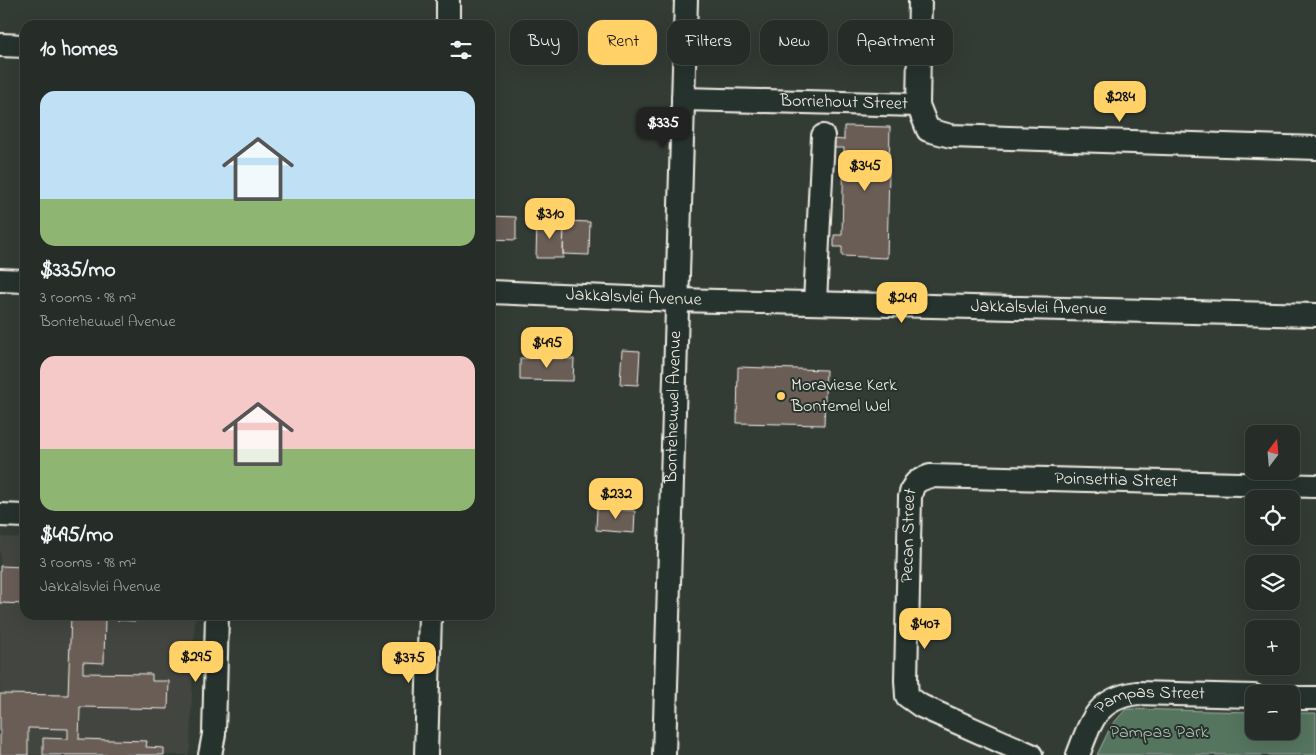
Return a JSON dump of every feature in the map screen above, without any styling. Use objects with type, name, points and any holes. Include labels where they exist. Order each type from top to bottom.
[{"type":"street","points":[[448,0],[448,20]]},
{"type":"street","name":"Bonteheuwel Avenue","points":[[664,755],[686,0]]},
{"type":"street","points":[[918,105],[920,0]]},
{"type":"street","points":[[0,45],[20,46]]},
{"type":"street","name":"Borriehout Street","points":[[683,99],[918,105],[928,130],[951,136],[1316,148]]},
{"type":"street","points":[[815,303],[823,136]]},
{"type":"street","points":[[0,280],[20,281]]},
{"type":"street","name":"Jakkalsvlei Avenue","points":[[495,292],[677,300],[1316,315]]},
{"type":"street","name":"Poinsettia Street","points":[[917,480],[930,476],[1316,486]]},
{"type":"street","name":"Pecan Street","points":[[917,480],[912,488],[910,497],[906,680],[908,696],[921,706],[1031,755]]},
{"type":"street","points":[[0,515],[20,516]]},
{"type":"street","points":[[210,755],[214,734],[217,620]]},
{"type":"street","points":[[426,755],[430,620]]},
{"type":"street","name":"Pampas Street","points":[[1078,755],[1096,714],[1107,703],[1122,695],[1136,693],[1245,696]]},
{"type":"street","points":[[1300,698],[1316,698]]},
{"type":"shaded area","points":[[0,537],[20,538],[20,620],[195,620],[190,749],[188,755],[0,755]]},
{"type":"green space","name":"Pampas Park","points":[[1126,709],[1245,712],[1245,740],[1300,740],[1300,713],[1316,713],[1316,755],[1097,755],[1111,726]]},
{"type":"building","points":[[844,126],[890,127],[887,258],[842,256],[842,247],[834,247],[834,235],[842,235],[844,148],[833,148],[833,139],[844,140]]},
{"type":"building","points":[[495,216],[516,217],[516,240],[495,239]]},
{"type":"building","points":[[537,221],[564,222],[563,258],[536,258]]},
{"type":"building","points":[[564,221],[590,222],[589,255],[563,254]]},
{"type":"building","points":[[622,350],[640,351],[638,385],[620,384]]},
{"type":"building","points":[[520,358],[574,359],[573,381],[520,380]]},
{"type":"building","name":"Moraviese Kerk Bontemel Wel","points":[[738,367],[826,370],[824,425],[737,423]]},
{"type":"building","points":[[597,508],[635,511],[634,533],[596,530]]},
{"type":"building","points":[[0,566],[20,567],[20,604],[0,603]]},
{"type":"building","points":[[71,620],[105,620],[104,663],[83,662],[83,673],[152,674],[152,681],[169,681],[168,709],[80,707],[79,739],[147,741],[146,747],[164,748],[164,755],[43,755],[43,738],[68,739],[68,729],[28,728],[28,755],[0,755],[0,694],[68,695]]},
{"type":"place","name":"Moraviese Kerk Bontemel Wel","points":[[781,396]]}]
